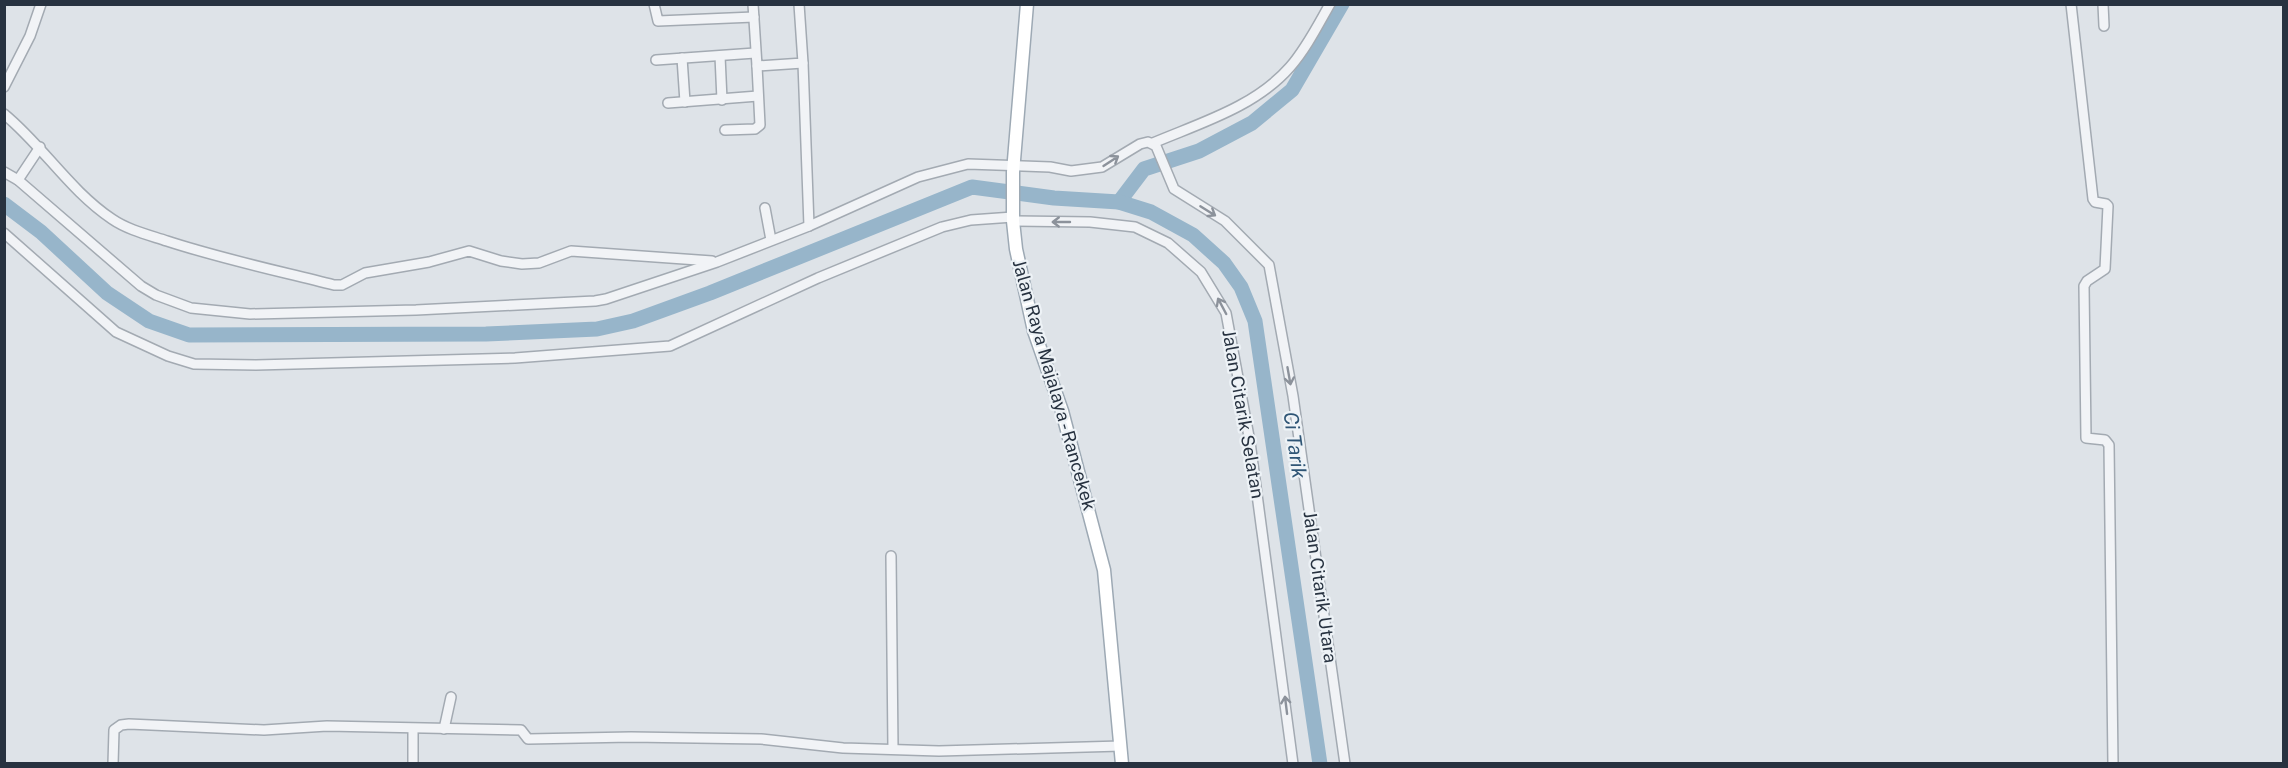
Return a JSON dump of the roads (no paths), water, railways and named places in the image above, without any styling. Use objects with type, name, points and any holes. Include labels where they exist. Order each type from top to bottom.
[{"type":"main road","name":"Jalan Raya Majalaya - Rancekek","points":[[1027,4],[1013,168],[1016,249],[1035,331],[1062,411],[1104,570],[1122,764]]},
{"type":"street","points":[[4,87],[30,36],[41,4]]},
{"type":"street","points":[[654,4],[658,21],[754,17]]},
{"type":"street","points":[[725,130],[755,129],[759,126],[753,4]]},
{"type":"street","points":[[799,4],[809,226]]},
{"type":"street","points":[[4,172],[18,180],[141,286],[165,299],[203,310],[250,314],[294,313],[595,301],[717,262],[809,226],[918,177],[968,165],[1013,168],[1050,167],[1071,171],[1102,167],[1140,144],[1148,142],[1154,145],[1232,110],[1262,92],[1289,68],[1330,4]]},
{"type":"street","points":[[2071,4],[2093,200],[2108,206],[2102,271],[2087,281],[2084,286],[2086,432],[2088,439],[2105,440],[2109,445],[2113,764]]},
{"type":"street","points":[[2103,4],[2104,26]]},
{"type":"street","points":[[656,60],[755,53]]},
{"type":"street","points":[[720,56],[722,100]]},
{"type":"street","points":[[682,58],[685,102]]},
{"type":"street","points":[[756,66],[803,63]]},
{"type":"street","points":[[668,102],[758,96]]},
{"type":"street","points":[[4,114],[40,147],[68,179],[116,222],[184,246],[334,285],[342,285],[365,273],[429,262],[469,251],[501,261],[522,264],[538,263],[571,251],[717,262]]},
{"type":"street","name":"Jalan Citarik Utara","points":[[1154,145],[1174,189],[1225,221],[1269,265],[1293,396],[1345,764]]},
{"type":"street","points":[[18,180],[40,147]]},
{"type":"street","points":[[765,208],[771,240]]},
{"type":"street","name":"Jalan Citarik Selatan","points":[[4,233],[116,332],[168,356],[194,364],[256,365],[515,358],[670,346],[818,278],[942,227],[1013,214],[1135,227],[1168,243],[1202,272],[1226,313],[1250,442],[1293,764]]},
{"type":"street","points":[[891,556],[893,749]]},
{"type":"street","points":[[444,729],[451,697]]},
{"type":"street","points":[[113,764],[114,730],[121,725],[264,730],[327,726],[521,730],[528,739],[631,737],[761,739],[843,748],[939,751],[1121,747]]},
{"type":"street","points":[[413,729],[413,764]]},
{"type":"waterway","points":[[1119,202],[1144,169],[1199,151],[1252,123],[1292,90],[1342,4]]},
{"type":"waterway","name":"Ci Tarik","points":[[4,204],[41,232],[107,293],[149,321],[189,335],[486,334],[597,329],[633,321],[710,293],[972,187],[1054,198],[1119,202],[1151,212],[1193,235],[1224,263],[1241,287],[1255,321],[1320,764]]}]
